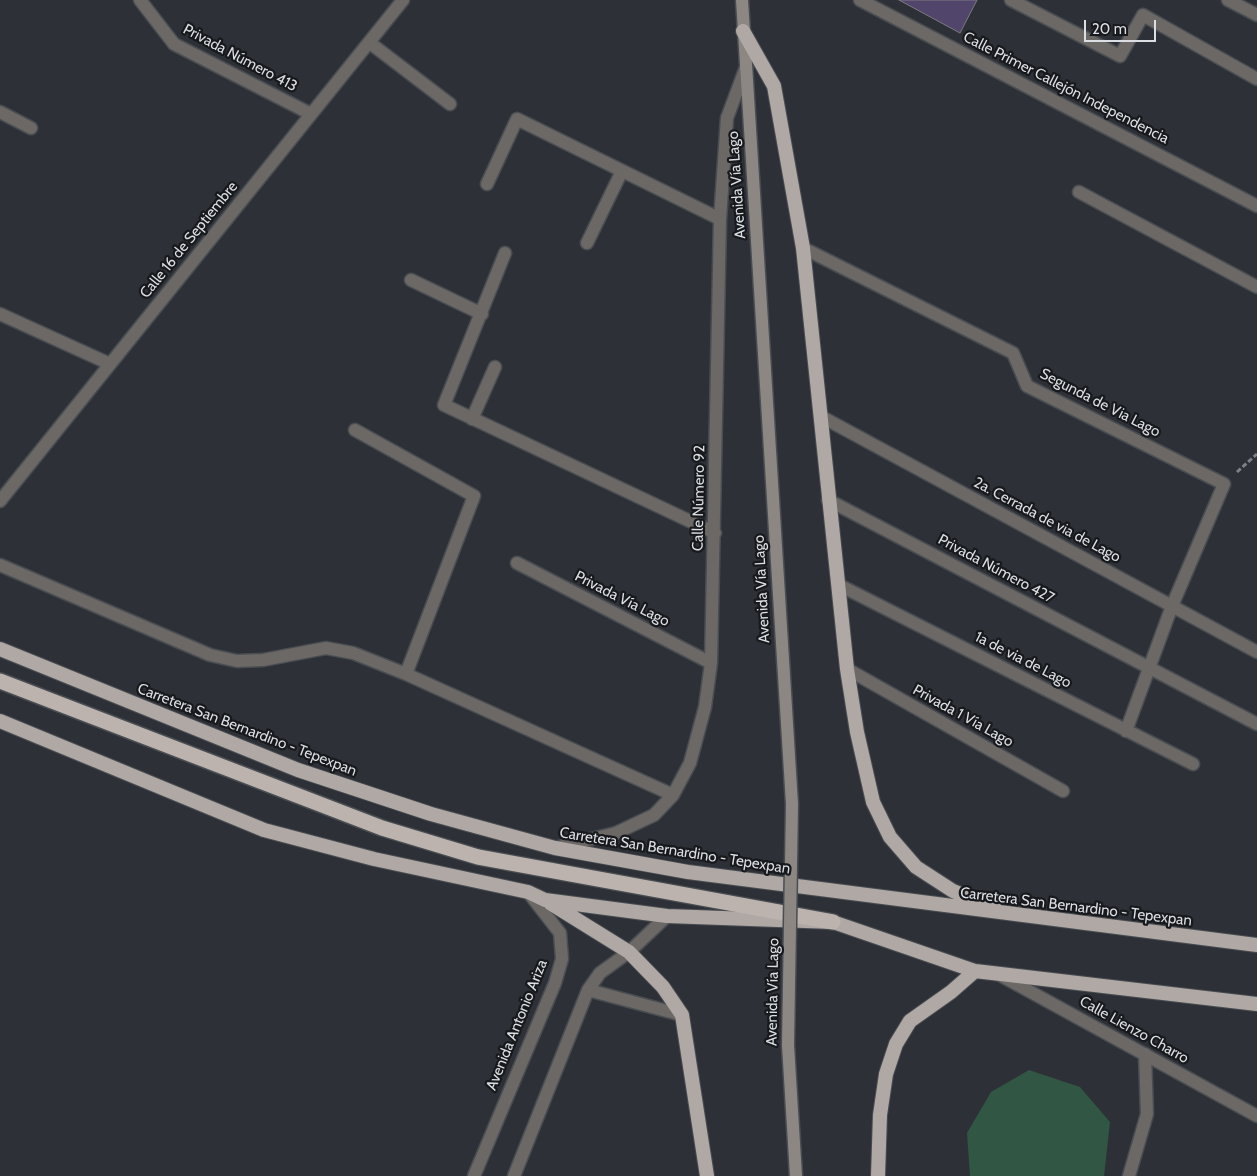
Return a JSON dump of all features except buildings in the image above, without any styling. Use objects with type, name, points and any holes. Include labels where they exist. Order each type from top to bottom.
[{"type":"highway","points":[[743,31],[774,86],[802,248],[822,417],[828,500],[847,669],[857,732],[872,802],[890,837],[916,868],[953,890],[1012,916]]},
{"type":"highway","name":"Carretera San Bernardino - Tepexpan","points":[[0,649],[298,770],[431,814],[555,848],[688,872],[1012,916],[1257,945]]},
{"type":"highway","points":[[0,682],[382,828],[478,857],[546,871],[833,922],[975,971],[1257,1004]]},
{"type":"highway","points":[[0,721],[264,830],[374,858],[528,892],[546,900],[629,952],[662,987],[682,1015],[707,1176]]},
{"type":"highway","points":[[546,900],[667,916],[833,922]]},
{"type":"highway","points":[[878,1176],[880,1115],[886,1074],[896,1044],[910,1021],[951,992],[975,971]]},
{"type":"main road","name":"Avenida Vía Lago","points":[[742,0],[792,804],[788,1045],[796,1176]]},
{"type":"street","name":"Privada Número 413","points":[[140,0],[174,44],[311,114]]},
{"type":"street","name":"Calle 16 de Septiembre","points":[[0,501],[403,0]]},
{"type":"street","name":"Calle Primer Callejón Independencia","points":[[860,0],[1257,206]]},
{"type":"street","points":[[1010,0],[1120,56],[1143,15],[1257,79]]},
{"type":"street","points":[[1228,0],[1257,15]]},
{"type":"street","points":[[370,43],[450,104]]},
{"type":"street","name":"Calle Número 92","points":[[555,848],[616,833],[654,815],[673,795],[690,763],[705,707],[711,663],[715,533],[720,219],[727,118],[746,67]]},
{"type":"street","points":[[0,112],[31,128]]},
{"type":"street","points":[[487,184],[517,119],[720,219]]},
{"type":"street","points":[[587,243],[622,171]]},
{"type":"street","points":[[1079,192],[1257,286]]},
{"type":"street","name":"Segunda de Via Lago","points":[[802,248],[1013,353],[1027,386],[1224,484]]},
{"type":"street","points":[[505,253],[444,405],[715,533]]},
{"type":"street","points":[[411,280],[482,314]]},
{"type":"street","points":[[0,314],[110,364]]},
{"type":"street","points":[[472,419],[495,367]]},
{"type":"street","name":"2a. Cerrada de via de Lago","points":[[822,417],[1257,652]]},
{"type":"street","points":[[355,430],[474,496],[406,674]]},
{"type":"street","points":[[1126,730],[1172,606],[1224,484]]},
{"type":"street","name":"Privada Número 427","points":[[828,500],[1257,724]]},
{"type":"street","name":"Privada Vía Lago","points":[[517,563],[711,663]]},
{"type":"street","points":[[0,565],[210,655],[237,661],[263,660],[326,648],[353,653],[406,674],[673,795]]},
{"type":"street","name":"1a de via de Lago","points":[[839,585],[1192,764]]},
{"type":"street","name":"Privada 1 Vía Lago","points":[[847,669],[1063,790]]},
{"type":"street","name":"Avenida Antonio Ariza","points":[[474,1176],[555,983],[562,959],[560,934],[528,892]]},
{"type":"street","points":[[514,1176],[588,990],[600,973],[629,952],[667,916]]},
{"type":"street","name":"Calle Lienzo Charro","points":[[995,973],[1257,1116]]},
{"type":"street","points":[[588,990],[682,1015]]},
{"type":"street","points":[[1129,1176],[1147,1114],[1145,1054]]},
{"type":"path","points":[[1224,484],[1257,454]]},
{"type":"green space","points":[[1029,1070],[1080,1087],[1110,1122],[1104,1176],[970,1176],[967,1133],[991,1092]]}]
